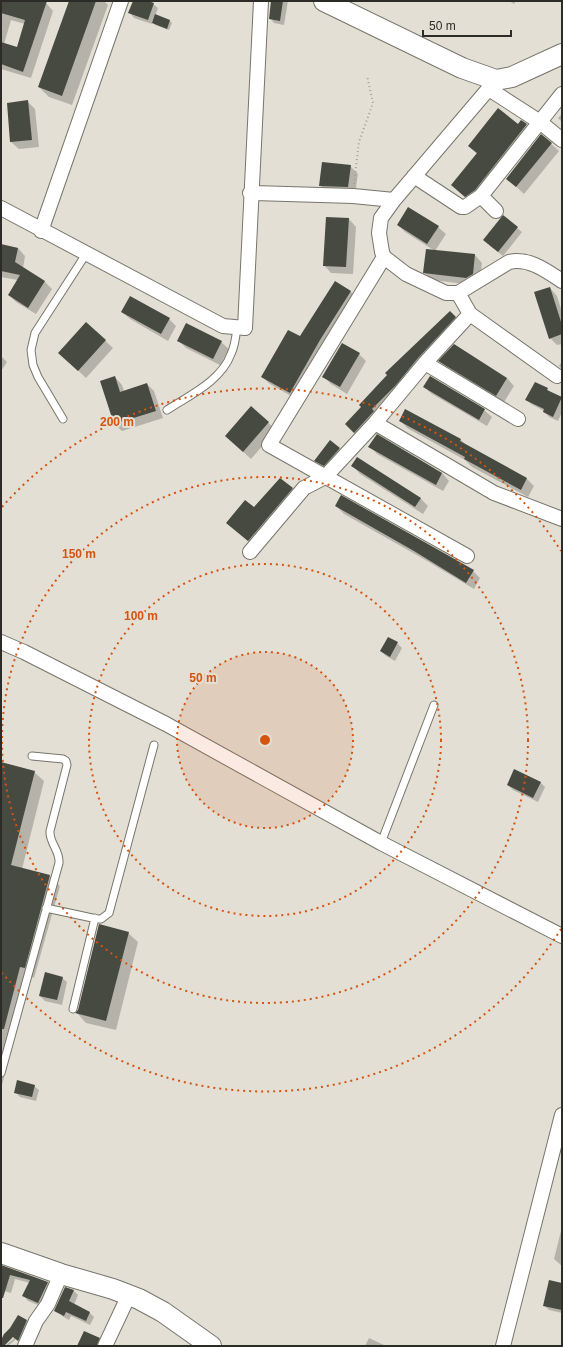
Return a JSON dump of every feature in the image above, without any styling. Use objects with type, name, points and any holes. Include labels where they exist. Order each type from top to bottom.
[{"type":"street","points":[[42,230],[121,1]]},
{"type":"street","points":[[1,208],[223,326],[245,328],[250,193],[261,1]]},
{"type":"street","points":[[324,1],[492,84],[562,140]]},
{"type":"street","points":[[560,275],[527,261],[517,260],[509,262],[458,292],[446,293],[406,274],[384,257],[379,233],[381,218],[394,200],[492,84],[512,78],[562,54]]},
{"type":"street","points":[[414,176],[461,208],[465,207],[481,196],[562,94]]},
{"type":"street","points":[[250,193],[353,196],[394,200]]},
{"type":"street","points":[[481,196],[496,211]]},
{"type":"street","points":[[384,257],[269,445],[467,556]]},
{"type":"street","points":[[458,292],[470,314],[557,376]]},
{"type":"street","points":[[250,552],[304,488],[325,477],[375,423],[425,363],[470,314]]},
{"type":"street","points":[[425,363],[518,419]]},
{"type":"street","points":[[375,423],[494,493],[561,518]]},
{"type":"street","points":[[1,642],[166,724],[380,843],[562,936]]},
{"type":"street","points":[[503,1346],[562,1115]]},
{"type":"street","points":[[1,1253],[139,1299],[163,1312],[211,1346]]},
{"type":"street","points":[[25,1346],[36,1322],[48,1304],[61,1274]]},
{"type":"street","points":[[105,1346],[129,1295]]},
{"type":"lane","points":[[63,419],[38,377],[33,365],[32,350],[36,333],[86,254]]},
{"type":"lane","points":[[167,410],[213,379],[224,368],[232,354],[237,327]]},
{"type":"lane","points":[[380,843],[434,705]]},
{"type":"lane","points":[[46,908],[101,919],[109,913],[154,745]]},
{"type":"lane","points":[[1,1072],[59,863],[58,852],[51,838],[50,832],[67,765],[66,761],[63,759],[32,756]]},
{"type":"lane","points":[[73,1009],[95,918]]},
{"type":"path","points":[[353,196],[359,142],[373,103],[367,76]]},
{"type":"building","points":[[1,1],[47,1],[23,72],[1,64],[1,42],[17,47],[25,20],[1,13]]},
{"type":"building","points":[[69,1],[96,1],[62,96],[38,87]]},
{"type":"building","points":[[133,1],[148,1],[154,3],[148,20],[128,13]]},
{"type":"building","points":[[271,1],[283,1],[280,21],[269,19]]},
{"type":"building","points":[[155,14],[170,20],[167,29],[152,23]]},
{"type":"building","points":[[28,100],[32,140],[10,142],[7,103]]},
{"type":"building","points":[[498,108],[518,124],[521,120],[527,124],[475,190],[465,197],[451,185],[477,153],[468,146]]},
{"type":"building","points":[[541,134],[552,143],[516,187],[506,179]]},
{"type":"building","points":[[322,162],[351,165],[348,187],[319,186]]},
{"type":"building","points":[[408,207],[439,226],[427,244],[397,225]]},
{"type":"building","points":[[503,215],[518,227],[498,252],[483,240]]},
{"type":"building","points":[[326,217],[349,218],[346,267],[323,266]]},
{"type":"building","points":[[1,244],[18,248],[15,262],[45,281],[28,308],[8,295],[20,275],[1,271]]},
{"type":"building","points":[[426,249],[475,254],[473,274],[466,278],[423,273]]},
{"type":"building","points":[[335,281],[351,291],[320,340],[290,393],[261,377],[288,330],[300,336]]},
{"type":"building","points":[[550,287],[562,325],[562,334],[549,339],[534,292]]},
{"type":"building","points":[[130,296],[170,318],[161,334],[121,312]]},
{"type":"building","points":[[450,311],[456,317],[418,358],[396,385],[372,409],[374,411],[354,433],[345,424],[361,407],[359,405],[387,375],[385,373]]},
{"type":"building","points":[[86,322],[106,340],[78,371],[58,353]]},
{"type":"building","points":[[186,323],[222,341],[213,359],[177,341]]},
{"type":"building","points":[[342,343],[360,353],[340,387],[322,377]]},
{"type":"building","points":[[454,344],[507,378],[496,396],[438,361]]},
{"type":"building","points":[[115,376],[120,392],[147,383],[156,411],[114,424],[100,381]]},
{"type":"building","points":[[430,376],[485,409],[479,420],[423,387]]},
{"type":"building","points":[[535,382],[562,397],[553,417],[543,412],[544,409],[525,400]]},
{"type":"building","points":[[251,406],[269,422],[243,452],[225,436]]},
{"type":"building","points":[[405,409],[461,439],[460,441],[527,478],[521,490],[399,421]]},
{"type":"building","points":[[377,434],[442,473],[436,485],[368,447]]},
{"type":"building","points":[[330,440],[340,448],[324,466],[314,461]]},
{"type":"building","points":[[357,457],[421,498],[415,507],[351,466]]},
{"type":"building","points":[[280,478],[293,488],[248,541],[226,523],[245,500],[254,507]]},
{"type":"building","points":[[341,495],[474,570],[466,583],[414,551],[335,506]]},
{"type":"building","points":[[388,637],[398,642],[390,657],[380,651]]},
{"type":"building","points":[[1,762],[35,771],[11,865],[50,875],[25,968],[20,967],[4,1029],[1,1029]]},
{"type":"building","points":[[514,769],[541,782],[533,798],[507,785]]},
{"type":"building","points":[[99,924],[129,932],[106,1021],[75,1013],[78,1010]]},
{"type":"building","points":[[45,972],[63,977],[57,1000],[39,996]]},
{"type":"building","points":[[17,1080],[35,1085],[32,1097],[14,1093]]},
{"type":"building","points":[[1,1265],[48,1282],[38,1303],[22,1296],[30,1280],[10,1275],[3,1298],[1,1298]]},
{"type":"building","points":[[549,1280],[562,1283],[562,1310],[543,1306]]},
{"type":"building","points":[[65,1287],[74,1290],[69,1301],[90,1312],[86,1321],[66,1312],[64,1316],[54,1311]]},
{"type":"building","points":[[18,1315],[27,1320],[18,1341],[13,1337],[4,1346],[1,1346],[1,1340],[4,1334],[10,1328]]},
{"type":"building","points":[[84,1331],[100,1338],[97,1346],[77,1346]]}]
